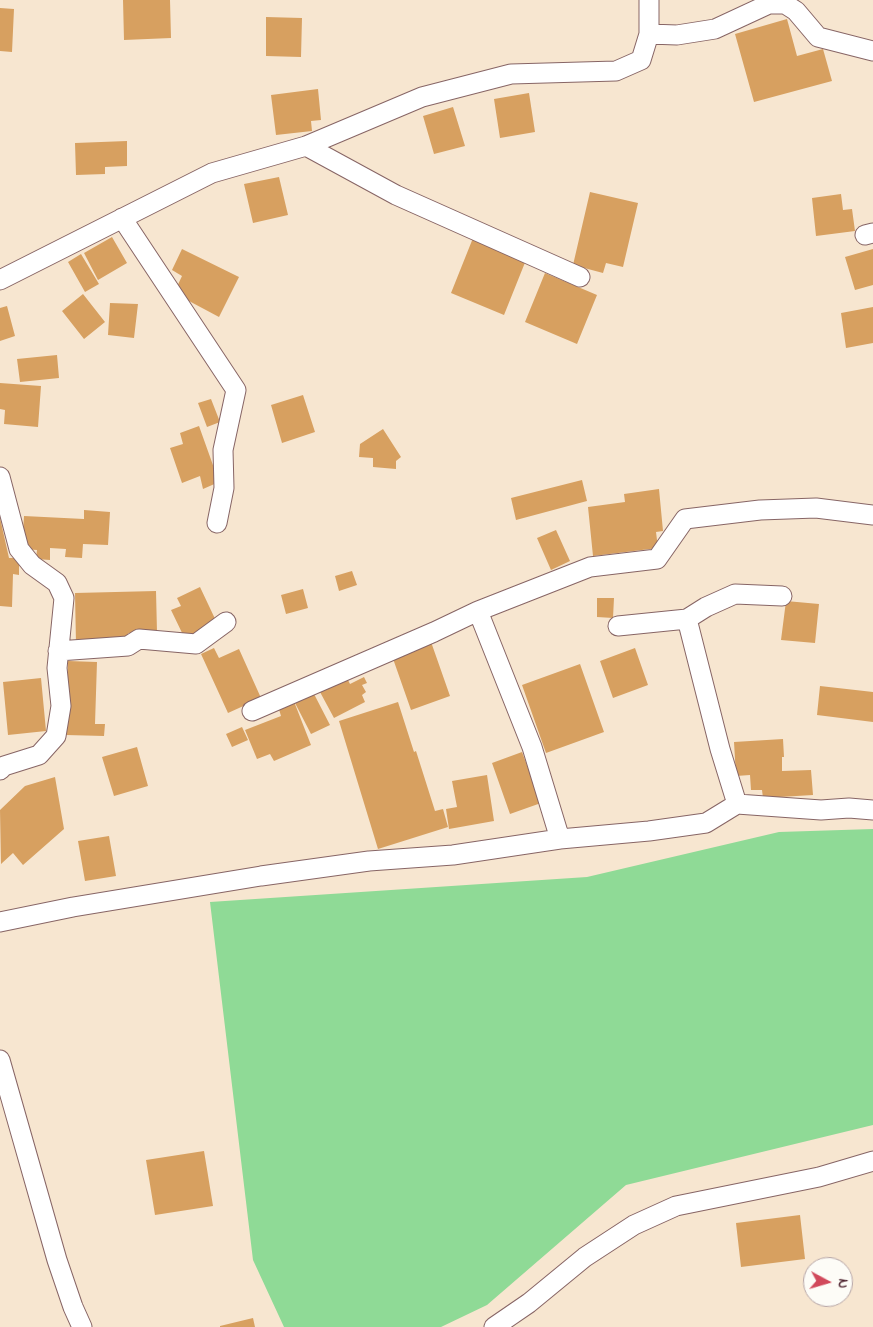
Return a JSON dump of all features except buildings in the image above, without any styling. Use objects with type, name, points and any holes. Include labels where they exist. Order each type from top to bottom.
[{"type":"street","points":[[0,280],[212,173],[306,146],[422,97],[510,74],[616,71],[641,60],[649,34],[649,0]]},
{"type":"street","points":[[649,34],[677,35],[714,29],[769,4],[785,4],[796,11],[818,37],[873,51]]},
{"type":"street","points":[[306,146],[396,195],[580,277]]},
{"type":"street","points":[[122,218],[236,390],[223,450],[224,488],[217,524]]},
{"type":"street","points":[[0,477],[19,548],[32,564],[57,583],[64,598],[58,650],[57,668],[60,706],[56,736],[38,755],[4,766],[0,770]]},
{"type":"street","points":[[252,711],[478,611],[590,566],[657,559],[685,519],[760,510],[816,508],[873,515]]},
{"type":"street","points":[[618,626],[687,619],[706,607],[735,594],[782,596]]},
{"type":"street","points":[[478,611],[532,747],[560,839]]},
{"type":"street","points":[[687,619],[720,749],[737,804]]},
{"type":"street","points":[[58,650],[128,646],[139,639],[196,644],[226,622]]},
{"type":"street","points":[[0,922],[73,907],[261,876],[369,861],[453,855],[560,839],[649,831],[706,823],[737,804],[821,810],[849,808],[873,810]]},
{"type":"street","points":[[0,1060],[57,1260],[82,1327]]},
{"type":"street","points":[[494,1327],[529,1303],[585,1257],[634,1225],[676,1206],[819,1177],[873,1161]]},
{"type":"green space","points":[[873,829],[873,1125],[626,1185],[487,1305],[441,1327],[284,1327],[253,1260],[210,902],[587,877],[779,832]]}]
